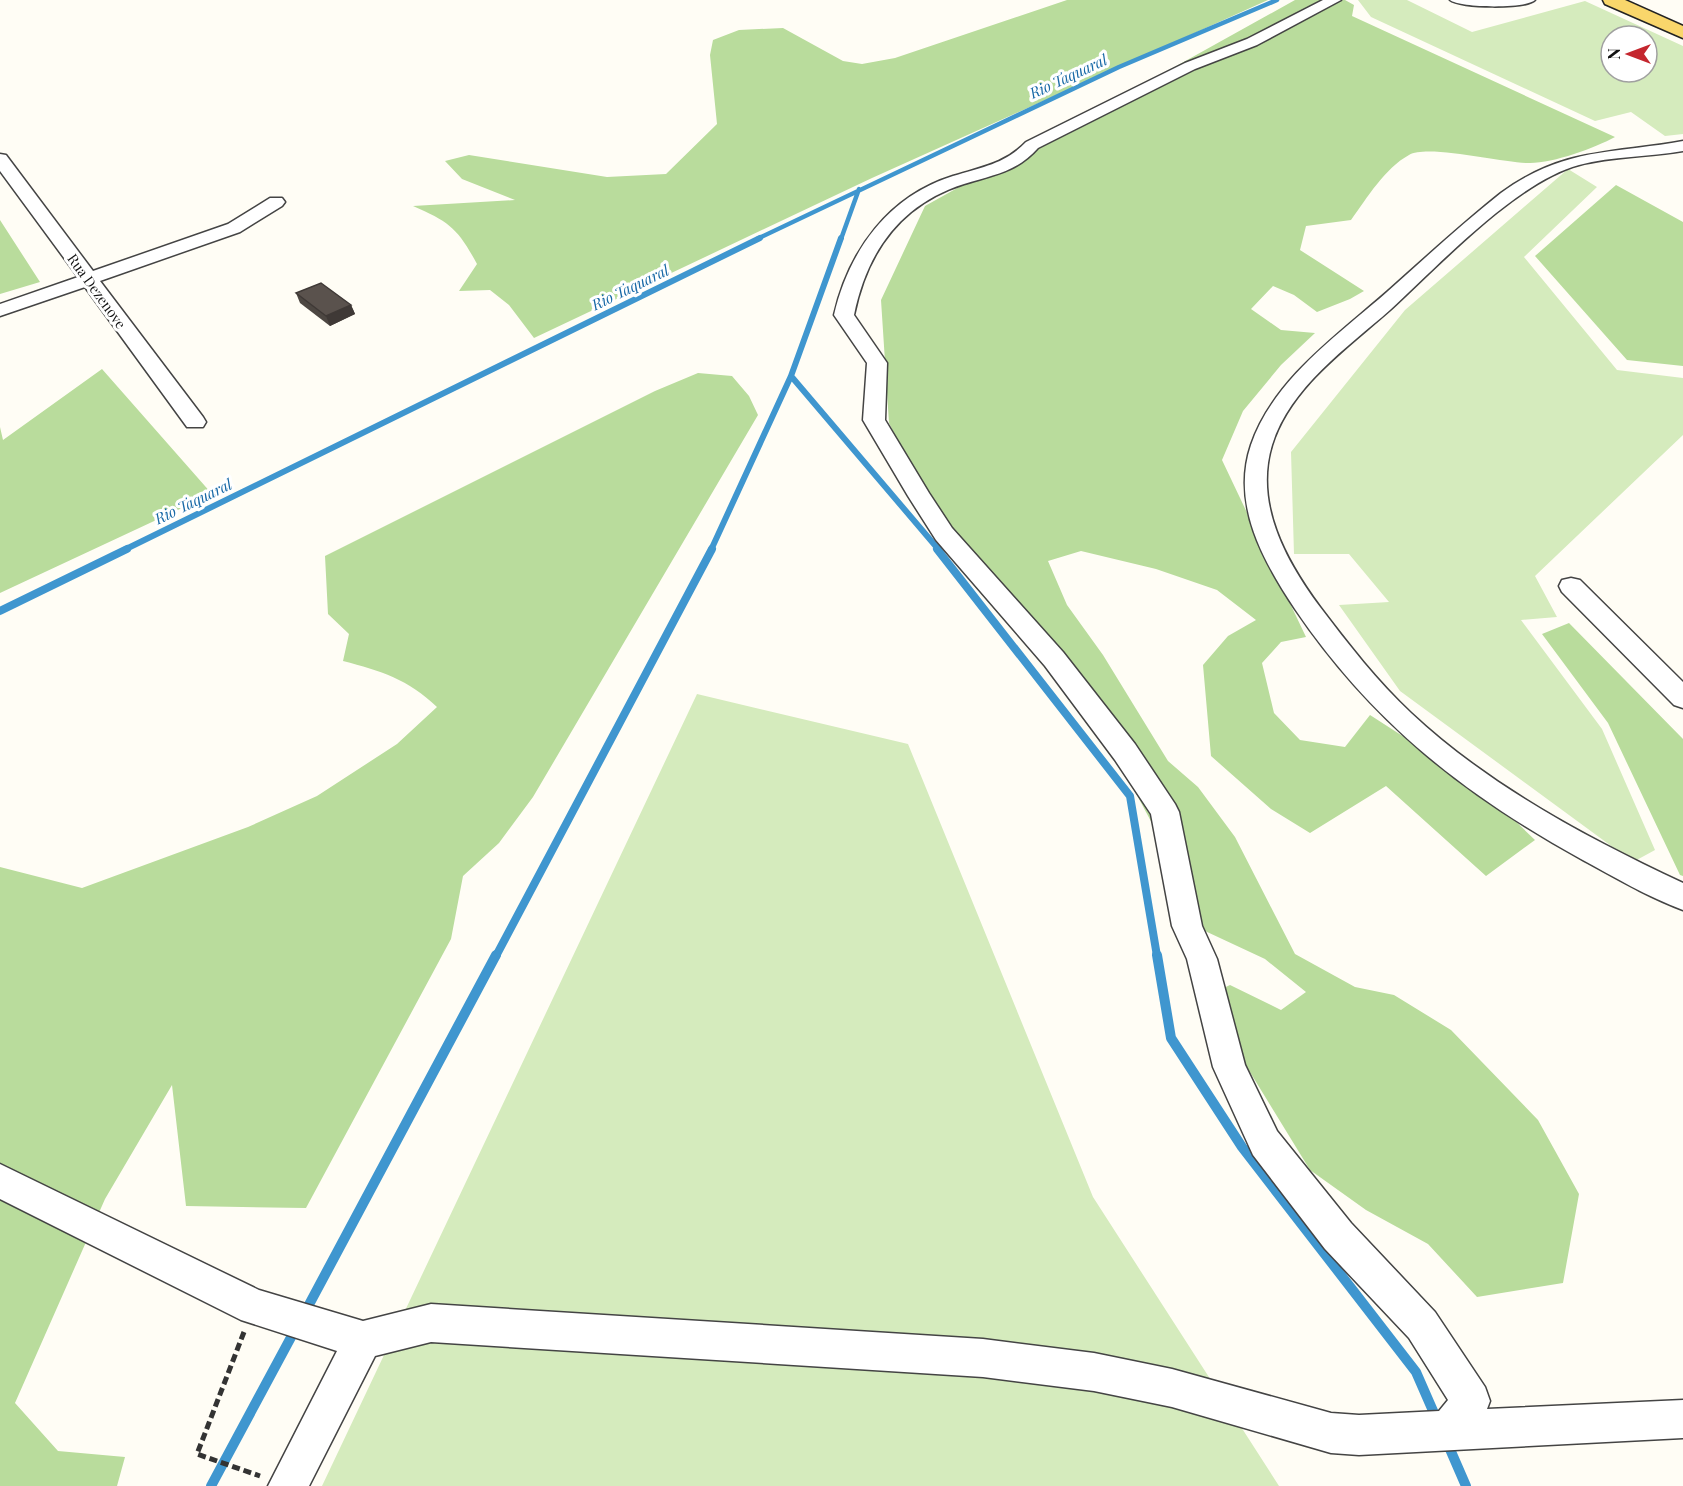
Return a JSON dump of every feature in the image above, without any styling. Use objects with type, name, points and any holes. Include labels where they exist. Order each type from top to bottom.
[{"type":"main road","points":[[1611,0],[1683,33]]},
{"type":"main road","points":[[1633,0],[1683,23]]},
{"type":"street","points":[[1334,0],[1252,42],[1190,66],[1032,145],[1021,159],[991,172],[948,183],[923,195],[889,220],[846,300],[844,315],[877,363],[874,420],[919,496],[944,534],[1054,658],[1125,752],[1165,812],[1187,926],[1202,959],[1229,1067],[1265,1143],[1338,1236],[1422,1325],[1471,1401],[1432,1432]]},
{"type":"street","points":[[1458,0],[1528,0]]},
{"type":"street","points":[[1683,146],[1614,154],[1561,165],[1522,184],[1394,296],[1284,399],[1264,440],[1256,470],[1257,499],[1271,547],[1289,582],[1332,642],[1403,721],[1512,804],[1647,880],[1683,897]]},
{"type":"street","name":"Rua Dezenove","points":[[0,159],[195,423]]},
{"type":"street","points":[[0,310],[234,228],[276,202]]},
{"type":"street","points":[[1571,586],[1683,698]]},
{"type":"street","points":[[0,1181],[254,1307],[363,1340],[431,1323],[983,1358],[1094,1372],[1172,1388],[1331,1433],[1359,1435],[1683,1419]]},
{"type":"street","points":[[288,1486],[363,1340]]},
{"type":"path","points":[[254,1307],[197,1454],[288,1486]]},
{"type":"green space","points":[[1067,0],[1268,0],[872,178],[534,338],[509,305],[490,290],[459,291],[477,264],[464,242],[452,228],[413,206],[515,200],[462,179],[445,161],[469,155],[607,177],[666,174],[717,124],[710,55],[713,40],[739,30],[783,28],[843,61],[862,64],[895,58]]},
{"type":"green space","points":[[1295,0],[1345,0],[1354,5],[1352,16],[1615,137],[1573,154],[1538,163],[1419,152],[1409,155],[1392,168],[1377,184],[1351,220],[1306,226],[1300,250],[1364,291],[1317,312],[1294,295],[1273,286],[1251,309],[1281,330],[1315,333],[1281,365],[1243,411],[1222,460],[1306,637],[1281,642],[1262,663],[1274,713],[1300,740],[1345,747],[1370,715],[1477,784],[1535,840],[1486,876],[1386,786],[1310,833],[1271,809],[1211,756],[1203,665],[1228,636],[1256,620],[1217,590],[1156,569],[1081,551],[1048,561],[1067,605],[1103,655],[1168,761],[1198,787],[1235,837],[1295,954],[1355,987],[1394,995],[1451,1030],[1538,1120],[1579,1194],[1563,1283],[1477,1297],[1428,1244],[1366,1210],[1310,1170],[1234,1046],[1215,992],[1230,985],[1281,1010],[1306,992],[1265,959],[1205,931],[1184,883],[1116,756],[944,534],[889,423],[881,300],[925,206]]},
{"type":"green space","points":[[1358,0],[1407,0],[1472,32],[1585,1],[1635,24],[1599,24],[1599,84],[1659,84],[1659,35],[1683,46],[1683,134],[1665,136],[1631,112],[1595,121],[1371,17]]},
{"type":"green space","points":[[1568,169],[1597,187],[1524,257],[1617,370],[1683,378],[1683,435],[1535,576],[1557,617],[1521,620],[1602,729],[1655,850],[1633,862],[1400,691],[1339,605],[1389,602],[1349,554],[1294,554],[1291,452],[1405,310]]},
{"type":"green space","points":[[1616,185],[1683,222],[1683,366],[1627,360],[1535,256]]},
{"type":"green space","points":[[0,220],[40,282],[0,294]]},
{"type":"green space","points":[[102,369],[212,494],[0,593],[0,427],[3,440]]},
{"type":"green space","points":[[698,373],[732,376],[749,396],[758,415],[533,797],[499,843],[463,876],[451,939],[306,1208],[186,1206],[172,1085],[105,1199],[15,1403],[58,1451],[125,1457],[117,1486],[0,1486],[0,867],[82,888],[248,827],[317,796],[397,744],[437,707],[415,689],[393,677],[343,661],[349,634],[328,614],[325,556],[655,391]]},
{"type":"green space","points":[[1569,623],[1683,739],[1683,876],[1680,875],[1608,723],[1542,634]]},
{"type":"green space","points":[[697,694],[908,744],[1093,1197],[1279,1486],[322,1486]]},
{"type":"building","points":[[321,283],[351,305],[326,316],[296,293]]},
{"type":"waterway","name":"Rio Taquaral","points":[[858,191],[1119,67],[1277,0]]},
{"type":"waterway","name":"Rio Taquaral","points":[[757,239],[858,191]]},
{"type":"waterway","points":[[841,239],[858,191]]},
{"type":"waterway","name":"Rio Taquaral","points":[[124,550],[760,238]]},
{"type":"waterway","points":[[791,376],[841,238]]},
{"type":"waterway","points":[[711,550],[791,376]]},
{"type":"waterway","points":[[791,376],[939,550]]},
{"type":"waterway","name":"Rio Taquaral","points":[[0,611],[127,549]]},
{"type":"waterway","points":[[496,956],[712,549]]},
{"type":"waterway","points":[[937,549],[1130,796],[1157,956]]},
{"type":"waterway","points":[[304,1314],[496,955]]},
{"type":"waterway","points":[[1157,955],[1171,1038],[1242,1147],[1416,1372],[1437,1420]]},
{"type":"waterway","points":[[211,1486],[296,1328]]},
{"type":"waterway","points":[[1446,1440],[1466,1486]]}]
